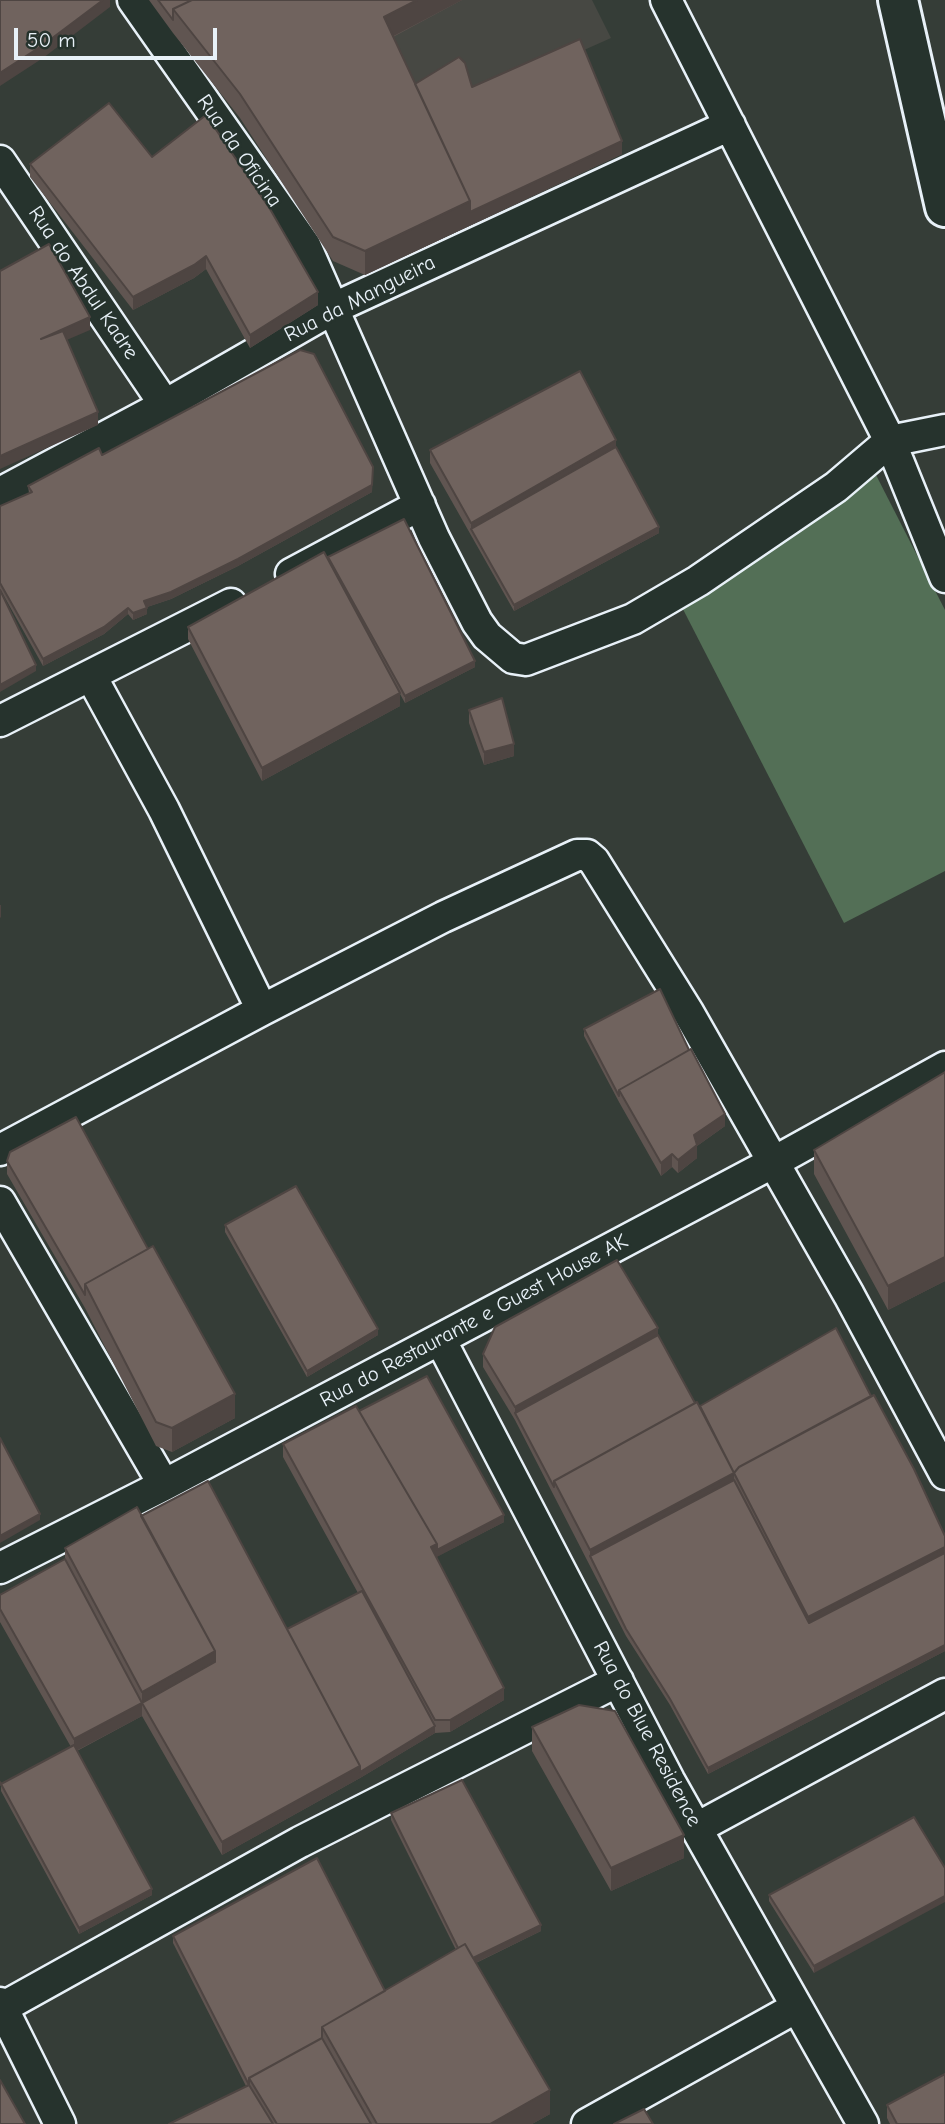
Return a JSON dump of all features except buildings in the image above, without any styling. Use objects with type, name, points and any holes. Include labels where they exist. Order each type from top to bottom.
[{"type":"main road","points":[[898,0],[945,207]]},
{"type":"street","name":"Rua da Oficina","points":[[134,0],[305,245],[434,538],[487,636],[513,658],[526,660],[633,619],[698,581],[836,487],[890,441]]},
{"type":"street","points":[[666,0],[890,441],[945,577]]},
{"type":"street","name":"Rua da Mangueira","points":[[0,493],[165,405],[334,308],[730,125]]},
{"type":"street","name":"Rua do Abdul Kadre","points":[[0,161],[165,405]]},
{"type":"street","points":[[890,441],[945,430]]},
{"type":"street","points":[[0,721],[383,527],[420,505]]},
{"type":"street","points":[[91,676],[164,810],[262,1010]]},
{"type":"street","points":[[0,1150],[443,917],[577,855],[587,855],[594,861],[688,1012],[856,1306],[945,1474]]},
{"type":"street","name":"Rua do Restaurante e Guest House AK","points":[[0,1568],[164,1485],[772,1163],[945,1067]]},
{"type":"street","points":[[0,1202],[164,1485]]},
{"type":"street","name":"Rua do Blue Residence","points":[[440,1339],[697,1828],[863,2124]]},
{"type":"street","points":[[60,2124],[1,2006],[300,1842],[618,1681]]},
{"type":"street","points":[[697,1828],[945,1694]]},
{"type":"street","points":[[587,2124],[797,2007]]},
{"type":"shaded area","points":[[453,0],[592,0],[611,38],[472,100],[408,101],[381,35]]},
{"type":"green space","points":[[875,473],[945,610],[945,871],[844,923],[668,580]]}]
